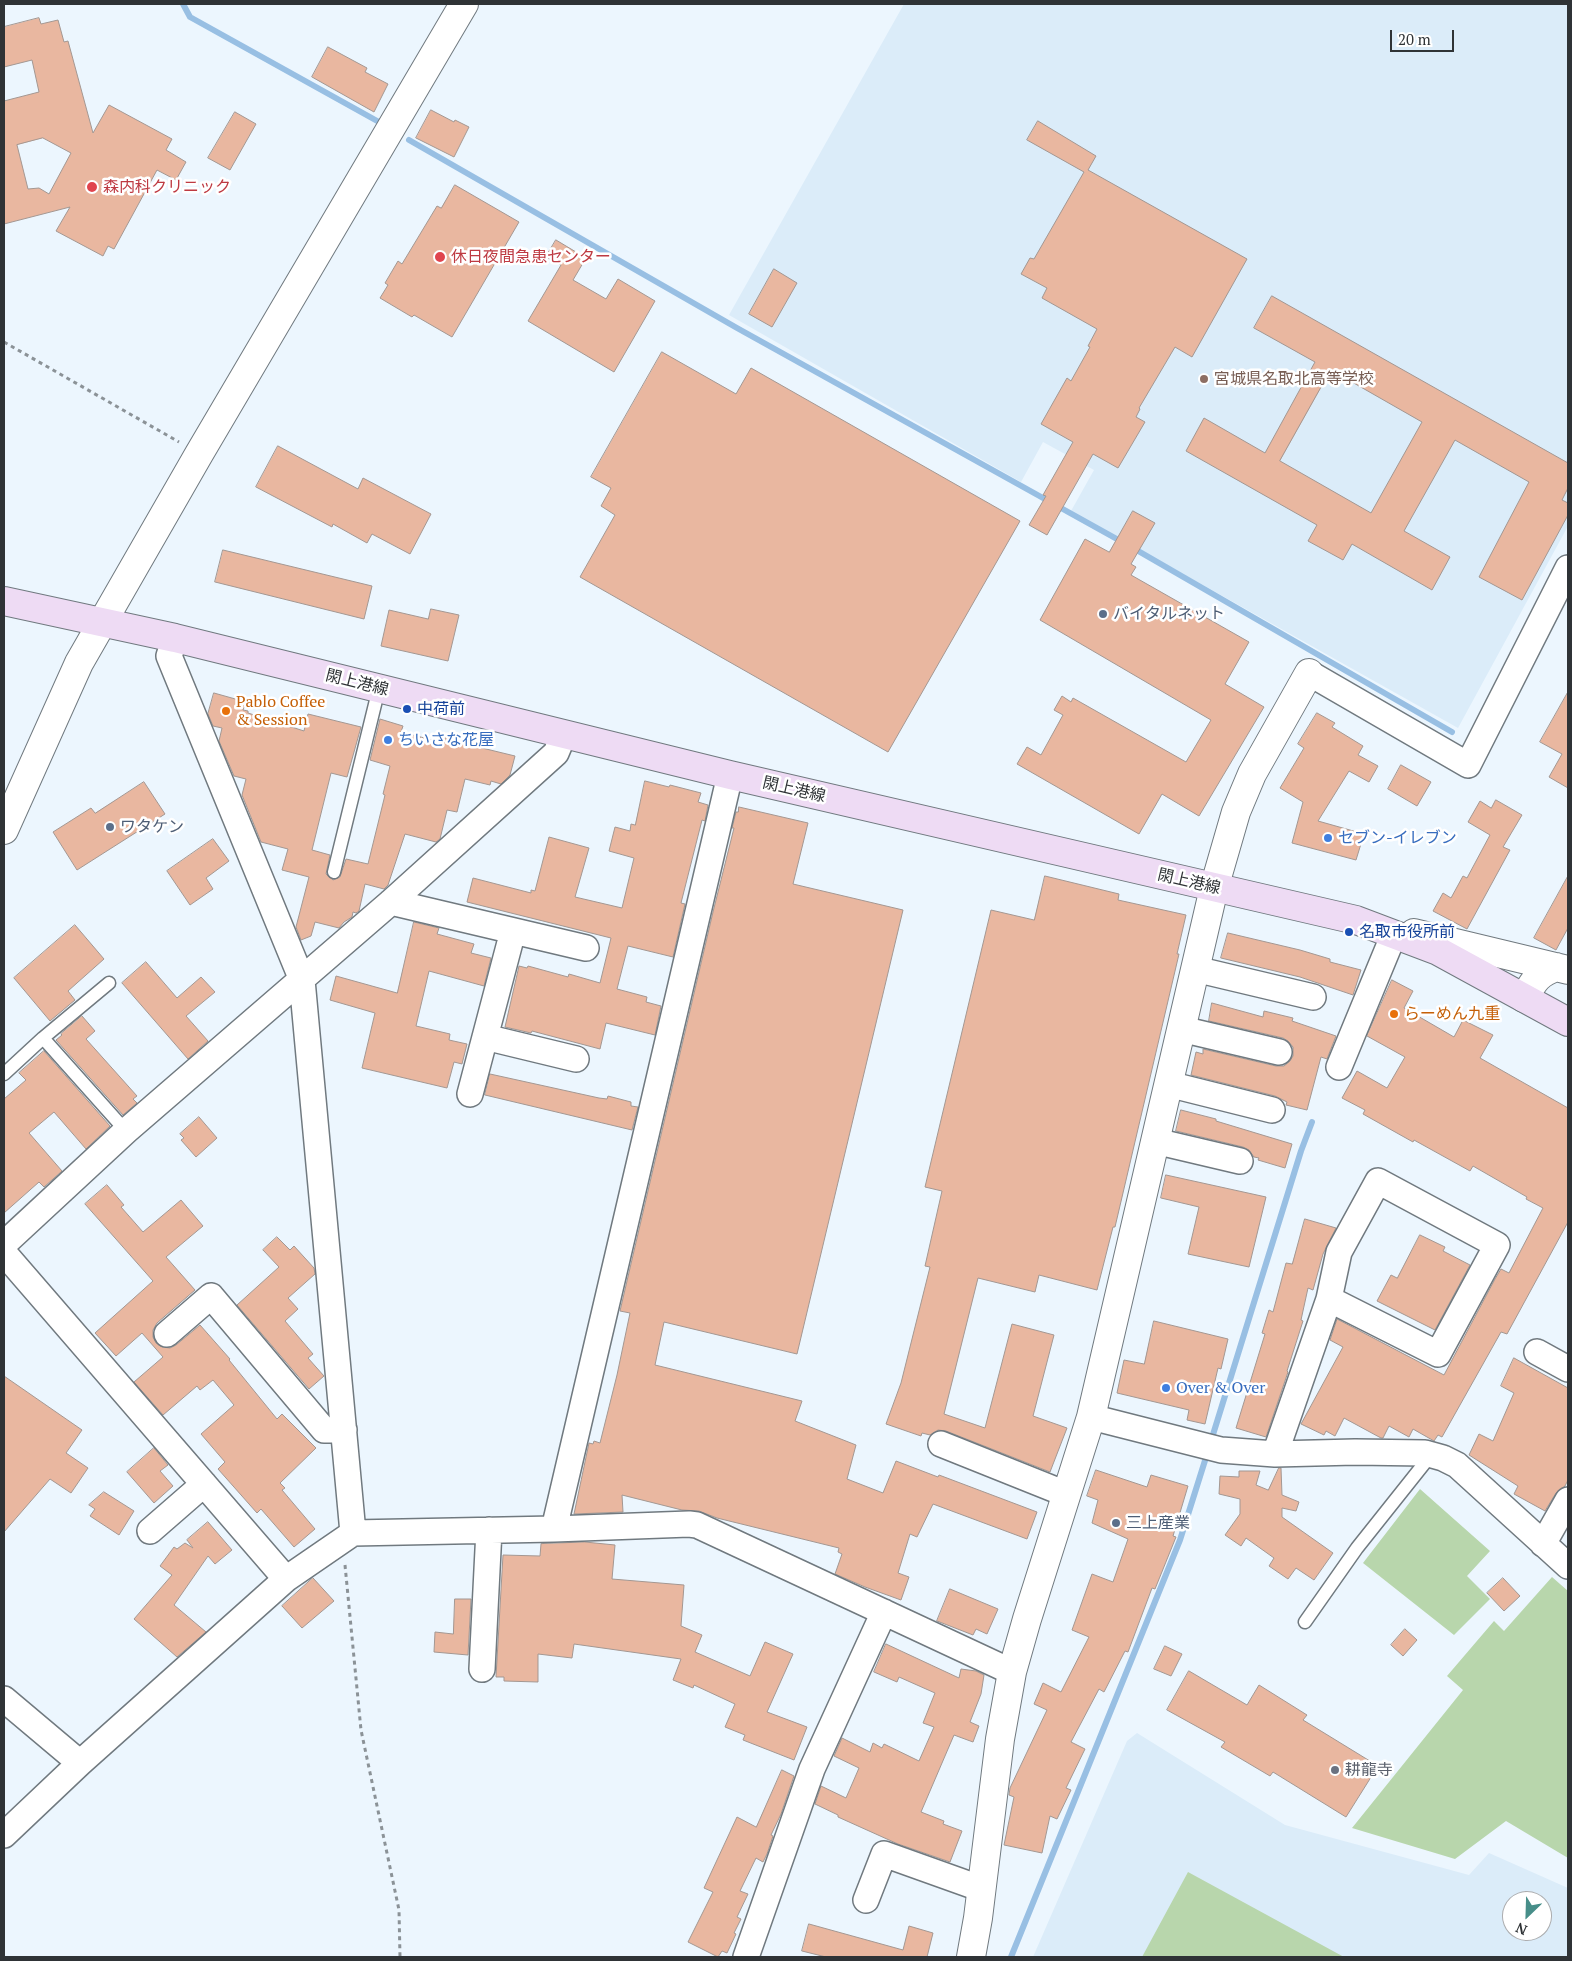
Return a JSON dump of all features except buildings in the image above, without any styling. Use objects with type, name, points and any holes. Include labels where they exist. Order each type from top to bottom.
[{"type":"main road","name":"閖上港線","points":[[4,601],[175,638],[730,775],[1356,920],[1438,951],[1568,1022]]},
{"type":"street","points":[[4,830],[79,663],[199,454],[464,4]]},
{"type":"street","points":[[971,1957],[982,1890],[1000,1739],[1012,1672],[1091,1418],[1214,888],[1236,812],[1252,774],[1309,673],[1468,765],[1568,568]]},
{"type":"street","points":[[175,638],[169,656],[302,980],[344,1430],[348,1536]]},
{"type":"street","points":[[4,1244],[126,1131],[391,902],[556,753],[564,734]]},
{"type":"street","points":[[554,1529],[730,775]]},
{"type":"street","points":[[391,902],[586,948]]},
{"type":"street","points":[[1356,920],[1562,968]]},
{"type":"street","points":[[470,1094],[513,931]]},
{"type":"street","points":[[1339,1067],[1394,934]]},
{"type":"street","points":[[1524,998],[1534,980],[1544,971],[1562,968]]},
{"type":"street","points":[[1196,969],[1313,997]]},
{"type":"street","points":[[1181,1029],[1279,1052]]},
{"type":"street","points":[[485,1037],[576,1059]]},
{"type":"street","points":[[1168,1084],[1272,1110]]},
{"type":"street","points":[[1155,1142],[1240,1161]]},
{"type":"street","points":[[1276,1454],[1329,1299],[1339,1252],[1378,1181],[1497,1245],[1438,1354],[1329,1299]]},
{"type":"street","points":[[4,1253],[286,1579]]},
{"type":"street","points":[[167,1334],[211,1296],[324,1430],[344,1430]]},
{"type":"street","points":[[1537,1352],[1568,1369]]},
{"type":"street","points":[[1091,1418],[1210,1447],[1276,1454],[1355,1452],[1431,1455],[1457,1465],[1568,1566]]},
{"type":"street","points":[[941,1444],[1066,1494]]},
{"type":"street","points":[[150,1530],[204,1484]]},
{"type":"street","points":[[1544,1544],[1568,1500]]},
{"type":"street","points":[[4,1835],[286,1579],[348,1536],[489,1530],[697,1525],[1012,1672]]},
{"type":"street","points":[[482,1669],[489,1530]]},
{"type":"street","points":[[746,1957],[812,1769],[884,1612]]},
{"type":"street","points":[[4,1699],[80,1764]]},
{"type":"street","points":[[866,1900],[884,1854],[982,1890]]},
{"type":"lane","points":[[334,872],[379,688]]},
{"type":"lane","points":[[4,1074],[43,1038],[109,983]]},
{"type":"lane","points":[[43,1038],[126,1131]]},
{"type":"lane","points":[[1305,1622],[1357,1548],[1431,1455]]},
{"type":"path","points":[[4,342],[199,454]]},
{"type":"path","points":[[348,1536],[361,1730],[398,1910],[400,1957]]},
{"type":"shaded area","name":"宮城県名取北高等学校","points":[[904,4],[1568,4],[1568,526],[1458,728],[1071,511],[1094,470],[1043,442],[1021,482],[729,315]]},
{"type":"shaded area","points":[[1137,1733],[1285,1825],[1469,1875],[1489,1853],[1568,1888],[1568,1957],[1033,1957],[1127,1741]]},
{"type":"green space","points":[[1420,1489],[1490,1551],[1467,1576],[1490,1599],[1454,1635],[1363,1563]]},
{"type":"green space","points":[[1552,1577],[1568,1591],[1568,1858],[1506,1821],[1455,1859],[1352,1828],[1463,1690],[1447,1676],[1494,1621],[1504,1631]]},
{"type":"green space","points":[[1188,1872],[1344,1957],[1142,1957]]},
{"type":"waterway","points":[[183,4],[190,17],[379,122]]},
{"type":"waterway","points":[[409,140],[737,328],[1124,543]]},
{"type":"waterway","points":[[1133,548],[1452,732]]},
{"type":"waterway","points":[[1211,1441],[1301,1151],[1312,1122]]},
{"type":"waterway","points":[[1011,1957],[1180,1540],[1208,1451]]},
{"type":"place","name":"森内科クリニック","points":[[92,187]]},
{"type":"place","name":"休日夜間急患センター","points":[[440,257]]},
{"type":"place","name":"宮城県名取北高等学校","points":[[1204,379]]},
{"type":"place","name":"バイタルネット","points":[[1103,614]]},
{"type":"place","name":"中荷前","points":[[407,709]]},
{"type":"place","name":"Pablo Coffee & Session","points":[[226,711]]},
{"type":"place","name":"ちいさな花屋","points":[[388,740]]},
{"type":"place","name":"ワタケン","points":[[110,827]]},
{"type":"place","name":"セブン-イレブン","points":[[1328,838]]},
{"type":"place","name":"名取市役所前","points":[[1349,932]]},
{"type":"place","name":"らーめん九重","points":[[1394,1014]]},
{"type":"place","name":"Over & Over","points":[[1166,1388]]},
{"type":"place","name":"三上産業","points":[[1116,1523]]},
{"type":"place","name":"耕龍寺","points":[[1335,1770]]}]
